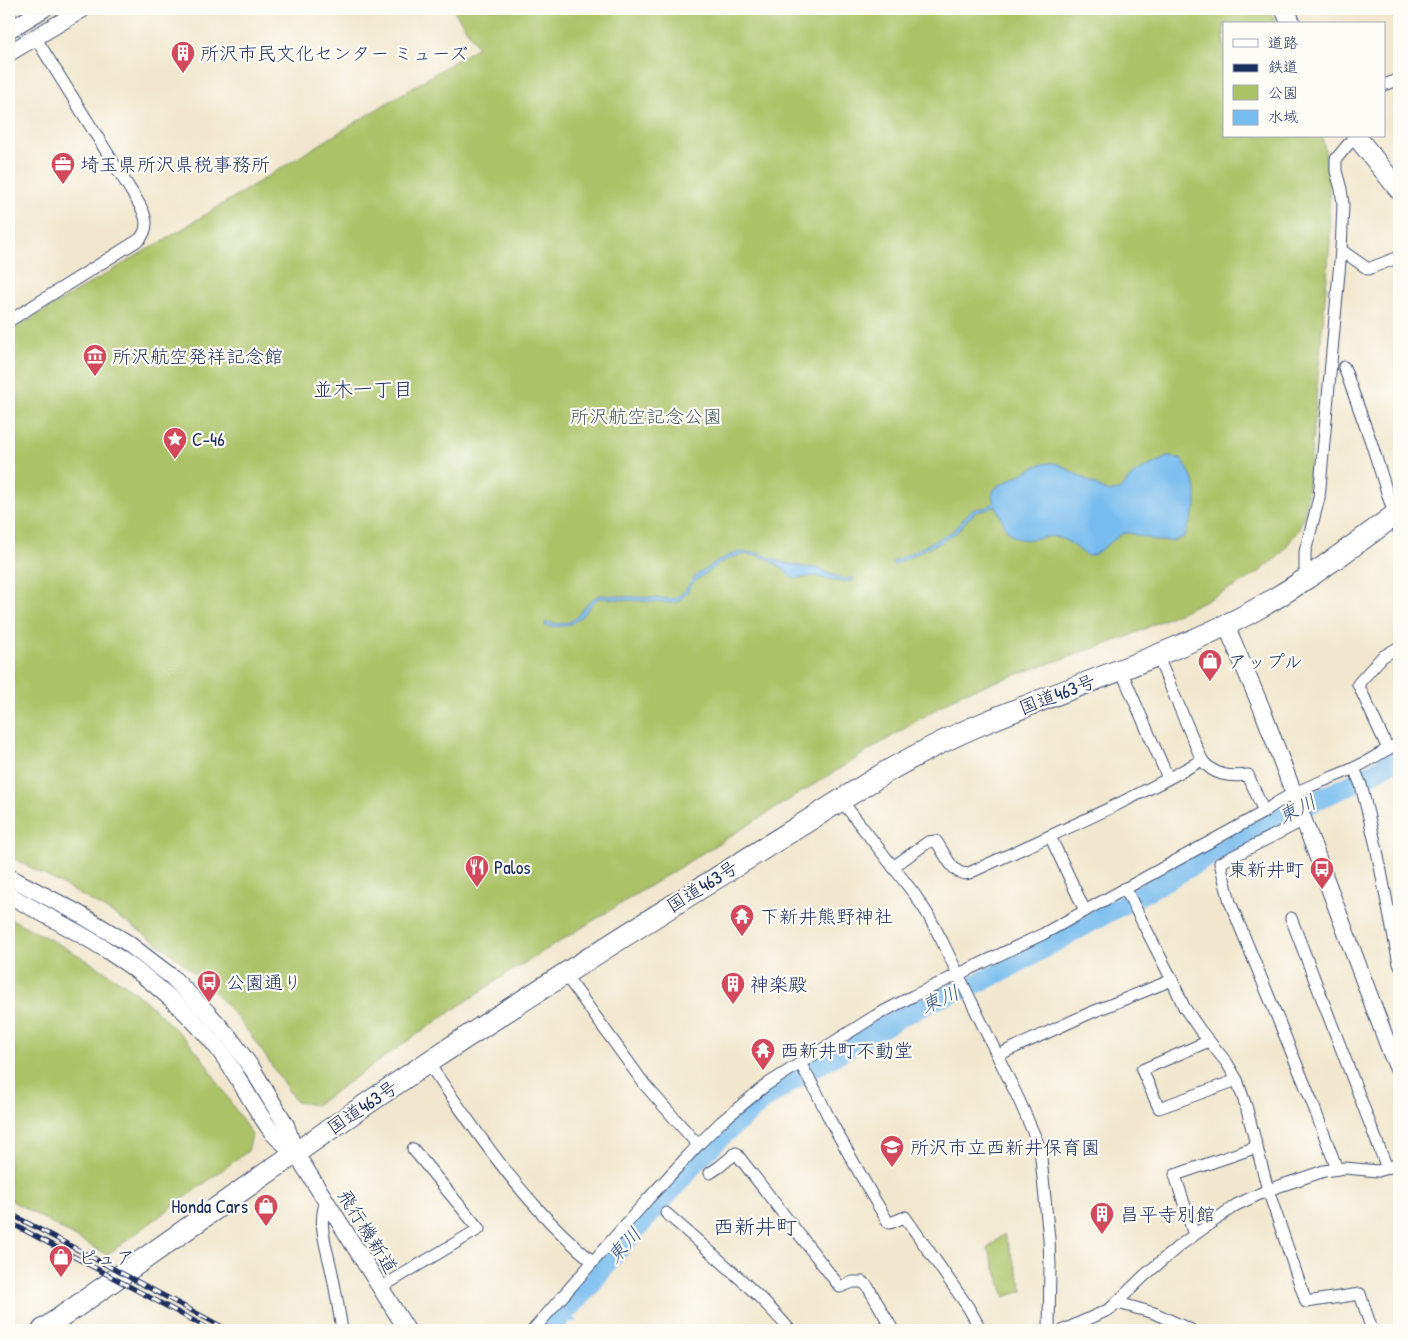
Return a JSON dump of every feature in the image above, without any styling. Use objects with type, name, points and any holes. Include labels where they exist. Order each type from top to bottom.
[{"type":"highway","name":"国道463号","points":[[43,1330],[295,1152],[428,1062],[564,973],[886,772],[935,745],[1020,708],[1121,670],[1226,625],[1305,580],[1397,519]]},
{"type":"main road","points":[[1285,9],[1290,22]]},
{"type":"main road","points":[[1358,138],[1399,190]]},
{"type":"street","points":[[9,30],[20,15],[44,9]]},
{"type":"street","points":[[9,53],[83,9]]},
{"type":"street","points":[[9,321],[140,239],[146,233],[146,218],[143,210],[20,15]]},
{"type":"street","points":[[1386,84],[1399,79]]},
{"type":"street","points":[[1305,580],[1305,552],[1319,498],[1341,250],[1343,204],[1336,171],[1336,159],[1354,138]]},
{"type":"street","points":[[1341,250],[1368,269],[1399,258]]},
{"type":"street","points":[[1344,367],[1397,519]]},
{"type":"street","points":[[1226,625],[1262,709],[1399,1071]]},
{"type":"street","points":[[1388,749],[1358,684],[1382,657],[1399,647]]},
{"type":"street","points":[[1157,655],[1202,760],[1207,767],[1224,775],[1248,775],[1264,812]]},
{"type":"street","points":[[1121,670],[1168,778]]},
{"type":"street","points":[[1337,1169],[1312,1102],[1230,902],[1220,863],[1355,770],[1399,743]]},
{"type":"street","points":[[893,867],[928,842],[936,841],[954,868],[959,873],[964,874],[1050,836],[1202,760]]},
{"type":"street","points":[[1355,770],[1361,786],[1376,846],[1399,964]]},
{"type":"street","points":[[841,800],[927,913],[1029,1120],[1040,1148],[1050,1265],[1048,1330]]},
{"type":"street","points":[[533,1330],[698,1145],[746,1100],[766,1086],[875,1016],[913,996],[960,979],[1126,890],[1264,812],[1273,804],[1299,808]]},
{"type":"street","points":[[1050,836],[1085,911]]},
{"type":"street","points":[[9,877],[76,912],[126,942],[185,989],[230,1038],[253,1070],[286,1125],[295,1152]]},
{"type":"street","points":[[1126,890],[1189,1014],[1227,1063],[1237,1080],[1258,1147],[1268,1190],[1306,1302],[1360,1294],[1372,1330]]},
{"type":"street","points":[[9,896],[97,944],[140,973],[158,988],[196,1024],[215,1046],[239,1079],[273,1133],[295,1152]]},
{"type":"street","points":[[1291,918],[1388,1168]]},
{"type":"street","points":[[564,973],[645,1085],[698,1145]]},
{"type":"street","points":[[998,1056],[1090,1013],[1172,980]]},
{"type":"street","points":[[1210,1041],[1142,1070],[1159,1108],[1237,1080]]},
{"type":"street","points":[[428,1062],[486,1145],[522,1190],[561,1233],[592,1262]]},
{"type":"street","points":[[801,1065],[872,1197],[888,1222],[890,1223],[905,1217],[968,1307],[981,1330]]},
{"type":"street","points":[[1194,1235],[1175,1175],[1258,1147]]},
{"type":"street","points":[[380,1288],[479,1229],[413,1149]]},
{"type":"street","name":"飛行機新道","points":[[295,1152],[406,1330]]},
{"type":"street","points":[[710,1173],[736,1153],[840,1287],[853,1282],[863,1282],[868,1287],[893,1330]]},
{"type":"street","points":[[1064,1330],[1110,1310],[1144,1276],[1179,1246],[1236,1205],[1268,1190],[1324,1171],[1346,1168],[1378,1171],[1399,1164]]},
{"type":"street","points":[[326,1201],[322,1219],[342,1330]]},
{"type":"street","points":[[666,1214],[753,1292],[790,1330]]},
{"type":"street","points":[[1118,1303],[1154,1313],[1191,1330]]},
{"type":"green space","name":"所沢航空記念公園","points":[[453,9],[1269,9],[1275,22],[1223,22],[1223,138],[1322,138],[1325,149],[1328,176],[1330,243],[1306,509],[1299,529],[1280,555],[1258,573],[1238,585],[1127,637],[962,693],[502,977],[316,1105],[296,1102],[239,1020],[194,973],[145,934],[119,917],[9,856],[9,332],[156,245],[478,47]]},
{"type":"green space","points":[[9,918],[100,968],[129,987],[152,1007],[199,1054],[252,1135],[248,1151],[107,1255],[9,1199]]},
{"type":"green space","points":[[1004,1234],[1023,1291],[1005,1297],[988,1248]]},
{"type":"water","points":[[1167,457],[1181,459],[1187,467],[1196,491],[1196,507],[1184,537],[1174,541],[1158,541],[1123,533],[1095,554],[1089,556],[1060,538],[1051,536],[1018,539],[1005,526],[996,506],[976,512],[957,532],[940,543],[894,565],[892,562],[951,532],[973,510],[985,508],[994,503],[993,493],[998,486],[1041,464],[1059,464],[1108,492],[1119,490],[1135,473]]},
{"type":"water","points":[[739,552],[759,553],[781,562],[816,568],[842,579],[853,578],[853,581],[842,582],[815,576],[794,579],[768,559],[751,555],[735,556],[700,577],[679,601],[671,603],[599,598],[574,622],[564,626],[545,626],[546,622],[558,624],[573,620],[592,599],[600,595],[675,598],[683,593],[698,574],[723,558]]},
{"type":"waterway","name":"東川","points":[[548,1330],[589,1287],[614,1254],[695,1163],[721,1137],[764,1100],[801,1075],[902,1016],[1005,970],[1280,817],[1352,784],[1399,758]]},
{"type":"waterway","points":[[554,1323],[575,1320]]},
{"type":"railway","points":[[9,1213],[228,1330]]},
{"type":"railway","points":[[9,1222],[211,1330]]},
{"type":"place","name":"所沢市民文化センター ミューズ","points":[[183,74]]},
{"type":"place","name":"埼玉県所沢県税事務所","points":[[63,185]]},
{"type":"place","name":"所沢航空発祥記念館","points":[[95,377]]},
{"type":"place","name":"C-46","points":[[175,460]]},
{"type":"place","name":"アップル","points":[[1210,682]]},
{"type":"place","name":"Palos","points":[[477,888]]},
{"type":"place","name":"東新井町","points":[[1322,890]]},
{"type":"place","name":"下新井熊野神社","points":[[742,937]]},
{"type":"place","name":"公園通り","points":[[209,1003]]},
{"type":"place","name":"神楽殿","points":[[733,1005]]},
{"type":"place","name":"西新井町不動堂","points":[[763,1071]]},
{"type":"place","name":"所沢市立西新井保育園","points":[[892,1168]]},
{"type":"place","name":"Honda Cars","points":[[266,1227]]},
{"type":"place","name":"昌平寺別館","points":[[1102,1235]]},
{"type":"place","name":"ピュア","points":[[61,1278]]},
{"type":"district","name":"並木一丁目","points":[[363,389]]},
{"type":"district","name":"西新井町","points":[[755,1227]]}]
